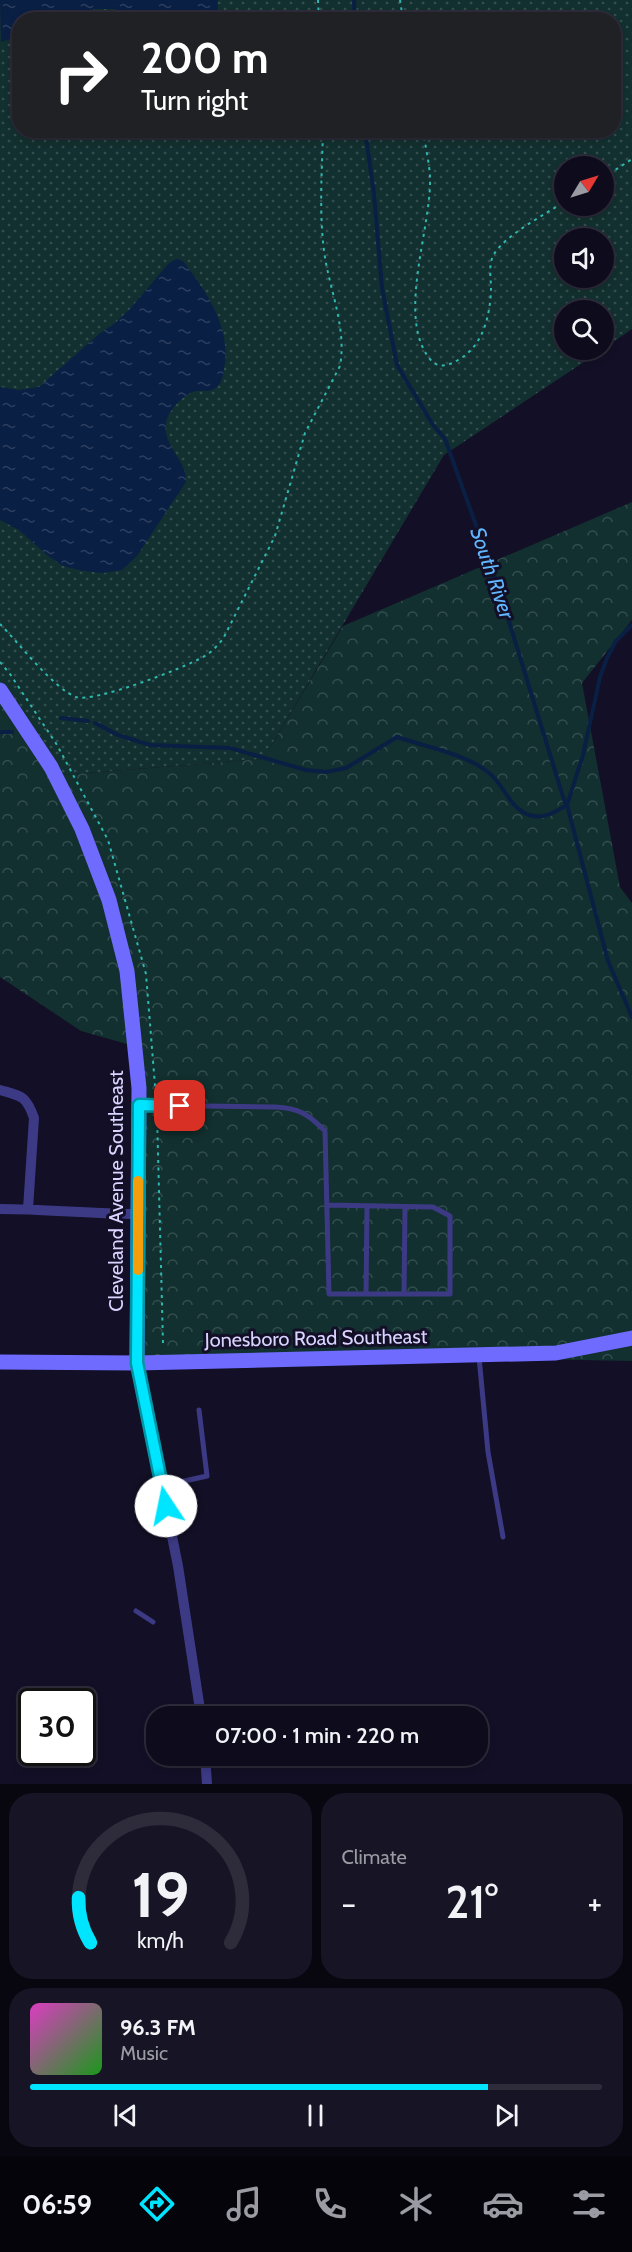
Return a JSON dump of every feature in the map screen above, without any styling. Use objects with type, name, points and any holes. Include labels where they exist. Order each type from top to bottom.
[{"type":"main road","name":"Cleveland Avenue Southeast","points":[[0,690],[51,768],[82,829],[109,900],[127,971],[139,1088],[137,1363]]},
{"type":"main road","name":"Jonesboro Road Southeast","points":[[0,1362],[137,1363],[556,1353],[632,1338]]},
{"type":"street","points":[[0,1090],[22,1096],[30,1105],[34,1118],[28,1209]]},
{"type":"street","points":[[0,1209],[88,1214],[138,1214]]},
{"type":"street","name":"Cleveland Avenue Southeast","points":[[137,1363],[178,1566],[199,1706]]},
{"type":"street","points":[[206,1766],[207,1784]]},
{"type":"lane","points":[[139,1105],[275,1107],[310,1115],[325,1131],[329,1294],[450,1294],[450,1216],[433,1207],[367,1208],[327,1205]]},
{"type":"lane","points":[[404,1294],[405,1207]]},
{"type":"lane","points":[[366,1294],[367,1208]]},
{"type":"lane","points":[[479,1355],[488,1452],[503,1537]]},
{"type":"lane","points":[[162,1486],[207,1476],[199,1410]]},
{"type":"lane","points":[[136,1611],[153,1622]]},
{"type":"path","points":[[0,624],[68,693],[78,698],[90,699],[190,664],[214,650],[223,639],[275,536],[305,433],[340,366],[342,354],[339,322],[324,253],[321,220],[323,138]]},
{"type":"path","points":[[424,138],[430,176],[426,218],[418,262],[416,312],[418,336],[432,363],[440,366],[455,362],[467,355],[478,343],[489,312],[490,270],[494,255],[505,242],[554,209]]},
{"type":"path","points":[[614,171],[632,159]]},
{"type":"green space","points":[[0,0],[632,0],[632,329],[614,341],[614,300],[554,300],[554,360],[587,360],[444,455],[263,759],[47,776],[0,693]]},
{"type":"green space","points":[[632,502],[632,620],[582,683],[620,887],[632,903],[632,1361],[385,1356],[144,1365],[142,1098],[127,1044],[81,1031],[0,977],[0,693],[48,776],[263,759],[343,626]]},
{"type":"water","points":[[0,0],[218,0],[217,12],[120,12],[115,9],[95,9],[87,12],[12,12],[12,38],[1,42]]},
{"type":"water","points":[[176,259],[183,261],[201,285],[216,311],[226,354],[223,375],[218,386],[212,390],[196,391],[187,395],[175,406],[167,419],[167,436],[185,473],[186,482],[137,556],[122,570],[103,573],[63,566],[19,530],[0,520],[0,387],[19,390],[39,387],[130,309],[168,264]]},
{"type":"waterway","name":"South River","points":[[354,0],[355,12]]},
{"type":"waterway","name":"South River","points":[[366,138],[374,194],[382,288],[397,365],[433,425],[445,439],[499,589],[567,805],[608,961],[632,1017]]},
{"type":"waterway","points":[[95,723],[118,735],[150,745],[230,748],[306,770],[326,772],[346,768],[397,737],[456,755],[478,765],[494,777],[522,812],[544,816],[567,805],[583,755],[600,677],[616,641],[632,625]]},
{"type":"waterway","points":[[61,718],[88,721]]},
{"type":"waterway","points":[[0,732],[12,732]]},
{"type":"slow traffic","points":[[138,1181],[138,1270]]},
{"type":"route","points":[[166,1506],[137,1363],[139,1105],[180,1106]]}]
